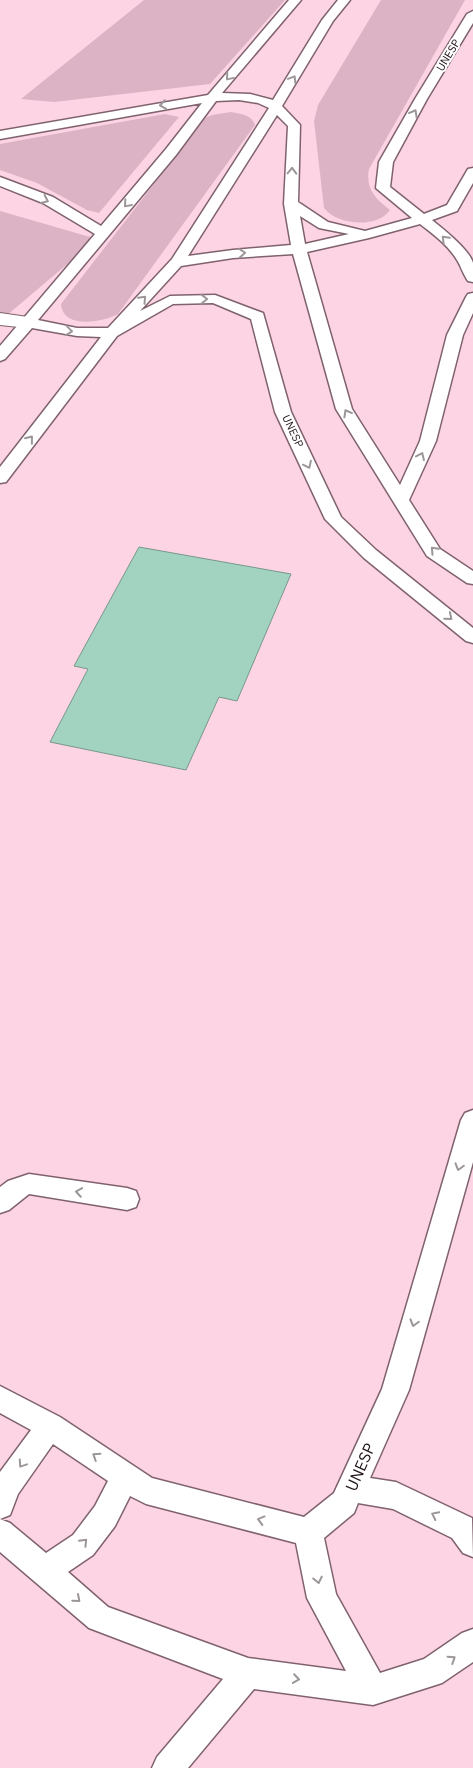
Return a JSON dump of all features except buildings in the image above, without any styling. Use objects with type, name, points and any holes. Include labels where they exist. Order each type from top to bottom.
[{"type":"street","points":[[0,319],[28,322]]},
{"type":"lane","points":[[0,356],[171,152],[212,98],[295,0]]},
{"type":"lane","name":"UNESP","points":[[0,478],[112,333],[177,262],[276,107],[328,20],[344,0]]},
{"type":"lane","name":"UNESP","points":[[473,14],[421,99],[386,162],[383,188],[441,234],[463,257],[473,278]]},
{"type":"lane","points":[[0,135],[131,110],[212,98],[261,100],[276,107],[294,125],[291,204],[299,249],[344,409],[433,552],[473,579]]},
{"type":"lane","points":[[177,262],[233,254],[299,249],[369,234],[422,219],[452,208],[473,172]]},
{"type":"lane","points":[[0,181],[48,200],[102,233]]},
{"type":"lane","points":[[291,204],[324,225],[369,234]]},
{"type":"lane","points":[[401,500],[428,441],[454,335],[473,297]]},
{"type":"lane","name":"UNESP","points":[[112,333],[170,300],[215,299],[258,316],[283,412],[334,519],[370,554],[415,588],[473,637]]},
{"type":"lane","points":[[28,322],[49,328],[77,332],[112,333]]},
{"type":"lane","name":"UNESP","points":[[308,1532],[344,1503],[394,1390],[473,1120]]},
{"type":"lane","points":[[0,1202],[16,1188],[29,1184],[127,1199]]},
{"type":"lane","points":[[0,1398],[50,1426],[146,1490],[308,1532],[322,1598],[373,1690]]},
{"type":"lane","points":[[0,1505],[7,1486],[50,1426]]},
{"type":"lane","points":[[45,1571],[83,1545],[105,1516],[126,1475]]},
{"type":"lane","points":[[351,1488],[396,1496],[462,1528],[473,1542]]},
{"type":"lane","points":[[0,1533],[99,1618],[248,1673],[373,1690],[431,1672],[473,1644]]},
{"type":"lane","points":[[168,1768],[248,1673]]},
{"type":"shaded area","points":[[0,0],[473,0],[473,1768],[0,1768]]},
{"type":"shaded area","points":[[144,0],[285,0],[210,84],[54,102],[21,99]]},
{"type":"shaded area","points":[[381,0],[465,0],[369,169],[370,188],[380,202],[390,210],[376,220],[367,222],[347,221],[330,214],[324,208],[314,121],[318,105]]},
{"type":"shaded area","points":[[231,112],[249,117],[255,125],[118,314],[112,317],[85,322],[69,318],[63,312],[61,304],[205,118]]},
{"type":"shaded area","points":[[165,114],[179,117],[99,213],[87,210],[37,183],[0,170],[0,144]]},
{"type":"shaded area","points":[[0,211],[97,239],[0,321]]}]
